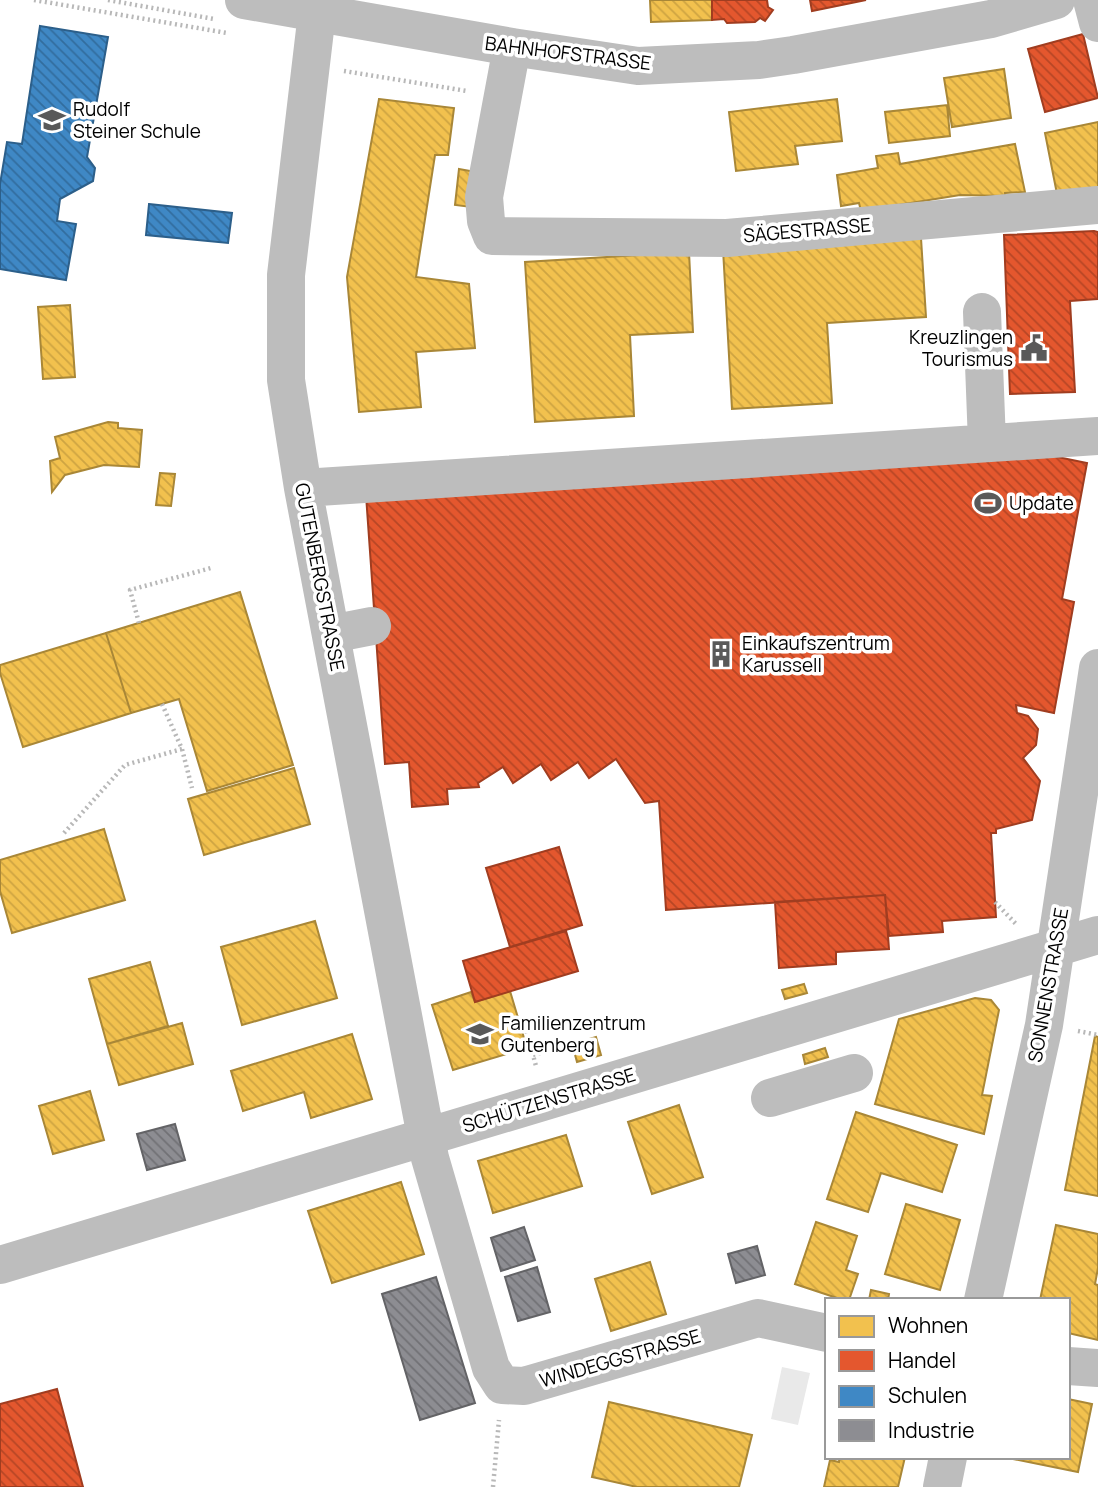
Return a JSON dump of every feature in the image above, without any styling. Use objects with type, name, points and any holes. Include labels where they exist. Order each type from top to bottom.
[{"type":"street","name":"BAHNHOFSTRASSE","points":[[239,17],[317,13],[638,66],[759,60],[991,19],[1056,0]]},
{"type":"street","points":[[1092,0],[1098,23]]},
{"type":"street","name":"GUTENBERGSTRASSE","points":[[317,13],[286,275],[286,380],[303,488],[426,1136]]},
{"type":"street","name":"SÄGESTRASSE","points":[[512,47],[484,197],[485,221],[492,236],[727,238],[1098,205]]},
{"type":"street","points":[[982,312],[987,443]]},
{"type":"street","points":[[303,488],[1098,436]]},
{"type":"street","points":[[331,634],[372,626]]},
{"type":"street","name":"SONNENSTRASSE","points":[[983,1298],[1044,1025],[1098,668]]},
{"type":"street","name":"SCHÜTZENSTRASSE","points":[[0,1265],[1098,936]]},
{"type":"street","points":[[753,1039],[773,1108],[854,1073]]},
{"type":"street","points":[[426,1136],[491,1368],[502,1385]]},
{"type":"street","name":"WINDEGGSTRASSE","points":[[502,1385],[524,1386],[758,1318],[825,1333]]},
{"type":"street","points":[[1070,1366],[1098,1368]]},
{"type":"street","points":[[942,1487],[948,1459]]},
{"type":"path","points":[[34,0],[239,17]]},
{"type":"path","points":[[312,66],[470,91]]},
{"type":"path","points":[[139,623],[130,590],[211,568]]},
{"type":"path","points":[[162,704],[182,749],[192,788]]},
{"type":"path","points":[[64,833],[125,765],[182,749]]},
{"type":"path","points":[[995,902],[1018,926]]},
{"type":"path","points":[[525,1026],[539,1076]]},
{"type":"path","points":[[1077,1030],[1098,1035]]},
{"type":"path","points":[[533,1055],[565,1046]]},
{"type":"path","points":[[492,1487],[498,1449],[502,1385]]},
{"type":"shaded area","points":[[782,1367],[810,1373],[798,1425],[771,1419]]},
{"type":"building: Wohnen","points":[[650,0],[712,0],[712,20],[651,22]]},
{"type":"building: Wohnen","points":[[1004,69],[1011,118],[952,127],[944,78]]},
{"type":"building: Wohnen","points":[[379,99],[454,108],[448,155],[435,155],[416,277],[469,284],[475,348],[416,352],[421,407],[359,412],[347,277]]},
{"type":"building: Wohnen","points":[[837,99],[842,141],[795,146],[798,164],[736,171],[729,112]]},
{"type":"building: Wohnen","points":[[947,105],[950,136],[889,143],[885,112]]},
{"type":"building: Wohnen","points":[[1098,122],[1098,192],[1058,199],[1045,133]]},
{"type":"building: Wohnen","points":[[1015,144],[1025,192],[1005,193],[1005,196],[960,195],[861,211],[859,203],[841,206],[837,175],[878,168],[876,156],[898,153],[900,164]]},
{"type":"building: Wohnen","points":[[459,169],[476,172],[471,207],[455,205]]},
{"type":"building: Wohnen","points":[[921,238],[926,317],[827,323],[832,403],[732,409],[723,249]]},
{"type":"building: Wohnen","points":[[689,252],[693,332],[630,335],[634,416],[535,422],[525,262]]},
{"type":"building: Wohnen","points":[[70,305],[75,377],[43,379],[38,307]]},
{"type":"building: Wohnen","points":[[108,422],[118,423],[118,428],[142,430],[139,467],[104,465],[65,475],[52,492],[50,461],[60,458],[55,437]]},
{"type":"building: Wohnen","points":[[160,473],[175,474],[171,506],[156,505]]},
{"type":"building: Wohnen","points":[[240,592],[293,765],[207,791],[179,699],[131,713],[106,633]]},
{"type":"building: Wohnen","points":[[106,633],[131,713],[23,747],[0,673],[0,665]]},
{"type":"building: Wohnen","points":[[294,768],[310,824],[204,855],[188,799]]},
{"type":"building: Wohnen","points":[[104,829],[125,900],[12,933],[0,891],[0,860]]},
{"type":"building: Wohnen","points":[[315,921],[337,998],[242,1025],[221,947]]},
{"type":"building: Wohnen","points":[[150,962],[168,1026],[107,1044],[89,979]]},
{"type":"building: Wohnen","points":[[804,984],[807,993],[785,999],[782,990]]},
{"type":"building: Wohnen","points":[[510,991],[527,1048],[453,1070],[432,1005],[471,992],[475,1002]]},
{"type":"building: Wohnen","points":[[975,998],[991,1000],[999,1010],[982,1095],[992,1096],[984,1134],[875,1104],[899,1019]]},
{"type":"building: Wohnen","points":[[182,1023],[193,1064],[119,1085],[107,1044]]},
{"type":"building: Wohnen","points":[[352,1034],[372,1099],[311,1118],[304,1092],[243,1111],[231,1071]]},
{"type":"building: Wohnen","points":[[1095,1036],[1098,1037],[1098,1196],[1065,1190]]},
{"type":"building: Wohnen","points":[[596,1037],[601,1055],[577,1062],[572,1044]]},
{"type":"building: Wohnen","points":[[825,1048],[828,1057],[805,1064],[803,1055]]},
{"type":"building: Wohnen","points":[[90,1091],[104,1140],[53,1154],[39,1106]]},
{"type":"building: Wohnen","points":[[679,1105],[703,1177],[652,1194],[628,1122]]},
{"type":"building: Wohnen","points":[[856,1112],[957,1145],[942,1192],[881,1173],[868,1212],[827,1199]]},
{"type":"building: Wohnen","points":[[566,1135],[582,1186],[493,1213],[478,1161]]},
{"type":"building: Wohnen","points":[[401,1182],[424,1254],[332,1283],[308,1211]]},
{"type":"building: Wohnen","points":[[906,1204],[960,1220],[940,1290],[885,1274]]},
{"type":"building: Wohnen","points":[[816,1222],[857,1236],[846,1270],[858,1274],[850,1298],[837,1298],[795,1284]]},
{"type":"building: Wohnen","points":[[1056,1225],[1098,1234],[1095,1284],[1098,1285],[1098,1340],[1070,1333],[1070,1298],[1040,1298]]},
{"type":"building: Wohnen","points":[[650,1262],[666,1314],[611,1331],[595,1279]]},
{"type":"building: Wohnen","points":[[871,1290],[889,1294],[888,1298],[869,1298]]},
{"type":"building: Wohnen","points":[[1070,1399],[1092,1404],[1078,1472],[1013,1459],[1070,1459]]},
{"type":"building: Wohnen","points":[[609,1402],[752,1435],[739,1487],[637,1487],[592,1477]]},
{"type":"building: Wohnen","points":[[840,1459],[905,1459],[898,1487],[824,1487],[830,1460],[839,1462]]},
{"type":"building: Handel","points":[[712,0],[767,0],[768,7],[773,10],[765,21],[760,18],[755,22],[727,23],[724,19],[712,20]]},
{"type":"building: Handel","points":[[810,0],[866,0],[812,11]]},
{"type":"building: Handel","points":[[1083,34],[1098,98],[1045,112],[1028,49]]},
{"type":"building: Handel","points":[[1098,232],[1098,299],[1070,301],[1075,392],[1010,394],[1004,235]]},
{"type":"building: Handel","name":"Einkaufszentrum Karussell","points":[[1043,454],[1087,463],[1062,599],[1074,602],[1054,713],[1016,705],[1017,713],[1028,716],[1038,729],[1036,745],[1023,758],[1040,781],[1032,820],[996,829],[996,833],[991,833],[996,917],[942,921],[943,932],[889,936],[885,895],[666,910],[659,801],[645,803],[616,759],[589,778],[578,762],[551,780],[541,764],[513,783],[503,767],[478,783],[479,787],[447,789],[448,804],[412,807],[409,762],[385,764],[366,495]]},
{"type":"building: Handel","points":[[559,847],[582,925],[510,947],[486,868]]},
{"type":"building: Handel","points":[[885,895],[889,949],[836,952],[836,964],[779,968],[775,902]]},
{"type":"building: Handel","points":[[566,931],[578,971],[475,1002],[463,961]]},
{"type":"building: Handel","points":[[57,1389],[83,1487],[0,1487],[0,1404]]},
{"type":"building: Schulen","points":[[40,26],[108,37],[87,157],[95,168],[93,181],[60,199],[57,221],[76,224],[66,280],[0,269],[0,184],[7,142],[22,144]]},
{"type":"building: Schulen","points":[[149,204],[232,213],[228,243],[146,235]]},
{"type":"building: Industrie","points":[[175,1124],[185,1160],[147,1170],[137,1134]]},
{"type":"building: Industrie","points":[[524,1227],[535,1260],[501,1271],[491,1238]]},
{"type":"building: Industrie","points":[[757,1246],[765,1275],[736,1283],[728,1254]]},
{"type":"building: Industrie","points":[[537,1267],[550,1312],[518,1321],[505,1277]]},
{"type":"building: Industrie","points":[[436,1277],[475,1403],[420,1420],[382,1294]]},
{"type":"place","name":"Rudolf Steiner Schule","points":[[52,120]]},
{"type":"place","name":"Kreuzlingen Tourismus","points":[[1034,348]]},
{"type":"place","name":"Update","points":[[988,503]]},
{"type":"place","name":"Einkaufszentrum Karussell","points":[[721,654]]},
{"type":"place","name":"Familienzentrum Gutenberg","points":[[480,1034]]}]
